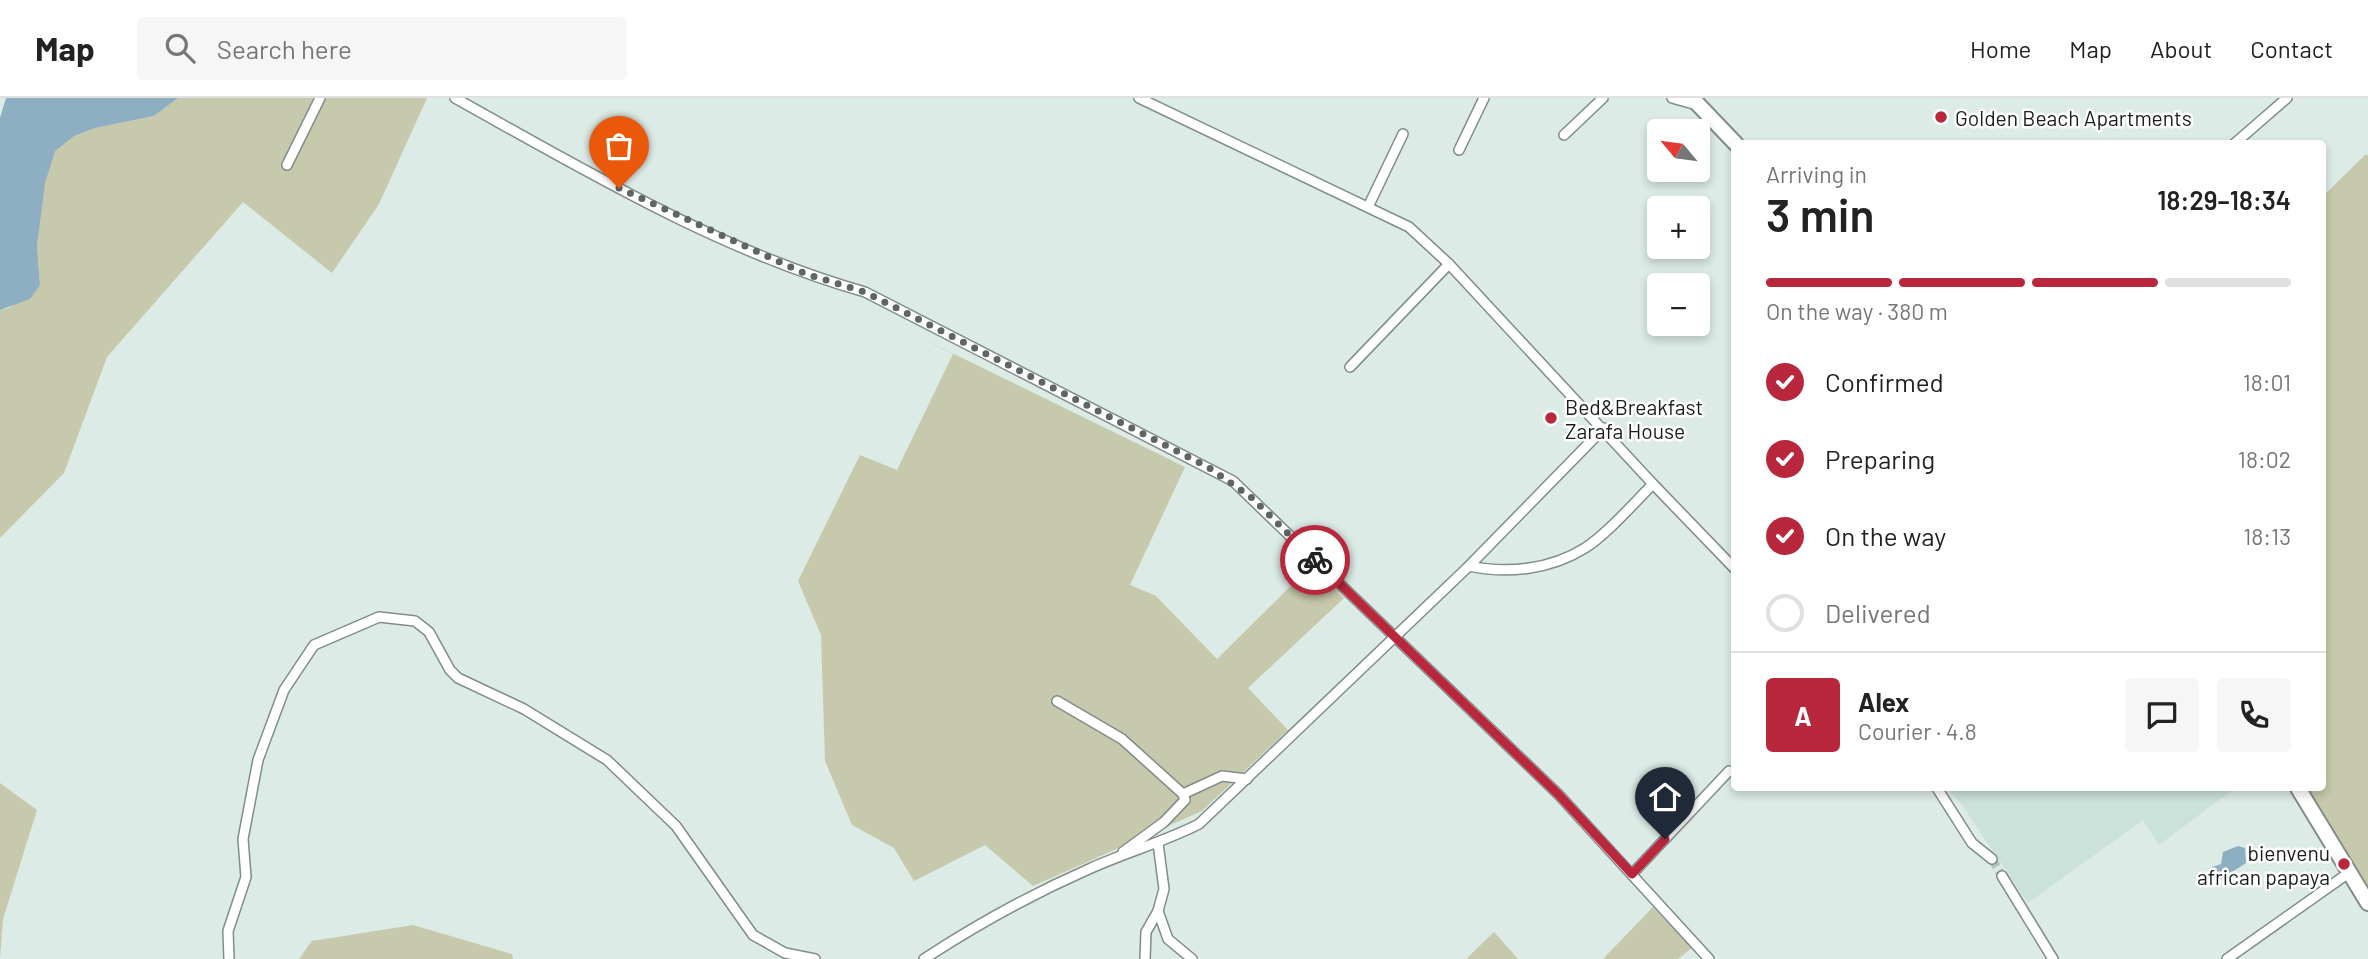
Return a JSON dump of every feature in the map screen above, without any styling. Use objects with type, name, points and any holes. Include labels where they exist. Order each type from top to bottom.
[{"type":"main road","points":[[1695,101],[1732,140]]},
{"type":"main road","points":[[2300,791],[2368,903]]},
{"type":"street","points":[[287,165],[320,98]]},
{"type":"street","points":[[455,98],[642,200],[806,274],[865,292],[1220,473],[1251,497],[1559,795],[1709,959]]},
{"type":"street","points":[[1139,98],[1409,228],[1449,264],[1506,329],[1604,428],[1649,488],[1731,565]]},
{"type":"street","points":[[1459,150],[1484,98]]},
{"type":"street","points":[[1564,135],[1603,98]]},
{"type":"street","points":[[1671,98],[1695,101]]},
{"type":"street","points":[[2239,140],[2287,98]]},
{"type":"street","points":[[1368,207],[1402,134]]},
{"type":"street","points":[[1350,366],[1449,264]]},
{"type":"street","points":[[924,959],[966,932],[1047,889],[1116,857],[1158,843],[1199,824],[1469,566],[1604,428]]},
{"type":"street","points":[[1469,566],[1517,571],[1574,553],[1585,548],[1649,488]]},
{"type":"street","points":[[229,959],[228,931],[247,877],[242,850],[251,793],[275,711],[284,690],[314,645],[379,617],[415,621],[429,632],[450,670],[458,678],[524,709],[607,760],[676,826],[753,935],[785,953],[815,959]]},
{"type":"street","points":[[1057,701],[1122,739],[1183,794],[1185,800],[1178,810],[1116,857]]},
{"type":"street","points":[[1632,874],[1729,771]]},
{"type":"street","points":[[1183,794],[1222,776],[1247,779]]},
{"type":"street","points":[[1939,791],[1972,843],[1992,859]]},
{"type":"street","points":[[1145,959],[1146,932],[1158,911],[1164,889],[1158,843]]},
{"type":"street","points":[[2227,959],[2350,872]]},
{"type":"street","points":[[2002,876],[2053,959]]},
{"type":"street","points":[[1158,911],[1168,939],[1192,959]]},
{"type":"shaded area","points":[[178,98],[427,98],[379,204],[332,273],[243,202],[107,357],[64,473],[0,538],[0,310],[9,308],[40,285],[37,246],[44,181],[54,150],[74,136],[95,128],[154,116]]},
{"type":"shaded area","points":[[2366,154],[2368,156],[2368,886],[2308,791],[2326,791],[2326,193]]},
{"type":"shaded area","points":[[911,333],[1185,467],[1130,585],[1156,596],[1217,659],[1312,565],[1344,598],[1248,688],[1288,730],[1202,811],[1033,886],[985,845],[914,881],[894,848],[852,825],[825,761],[821,635],[798,581],[860,455],[897,470],[953,354]]},
{"type":"shaded area","points":[[0,783],[37,810],[3,919],[0,959]]},
{"type":"shaded area","points":[[1950,791],[2231,791],[2159,845],[2143,820],[2028,903]]},
{"type":"shaded area","points":[[1653,907],[1692,948],[1678,959],[1603,959]]},
{"type":"shaded area","points":[[413,925],[512,954],[513,959],[299,959],[312,941]]},
{"type":"shaded area","points":[[1494,932],[1518,959],[1466,959]]},
{"type":"water","points":[[6,98],[178,98],[154,116],[95,128],[74,136],[55,151],[45,183],[37,246],[40,285],[30,299],[0,310],[0,118]]},
{"type":"water","points":[[2238,846],[2245,848],[2246,863],[2218,881],[2209,876],[2212,867],[2221,864],[2223,852]]},
{"type":"tunnel","points":[[1992,859],[2002,876]]},
{"type":"way so far","points":[[619,188],[806,274],[865,292],[1208,467],[1233,481],[1315,560]]},
{"type":"place","name":"Golden Beach Apartments","points":[[1941,117]]},
{"type":"place","name":"Bed&Breakfast Zarafa House","points":[[1551,418]]},
{"type":"place","name":"bienvenu african papaya","points":[[2344,864]]},
{"type":"route","points":[[1315,560],[1559,795],[1632,874],[1665,839]]}]
